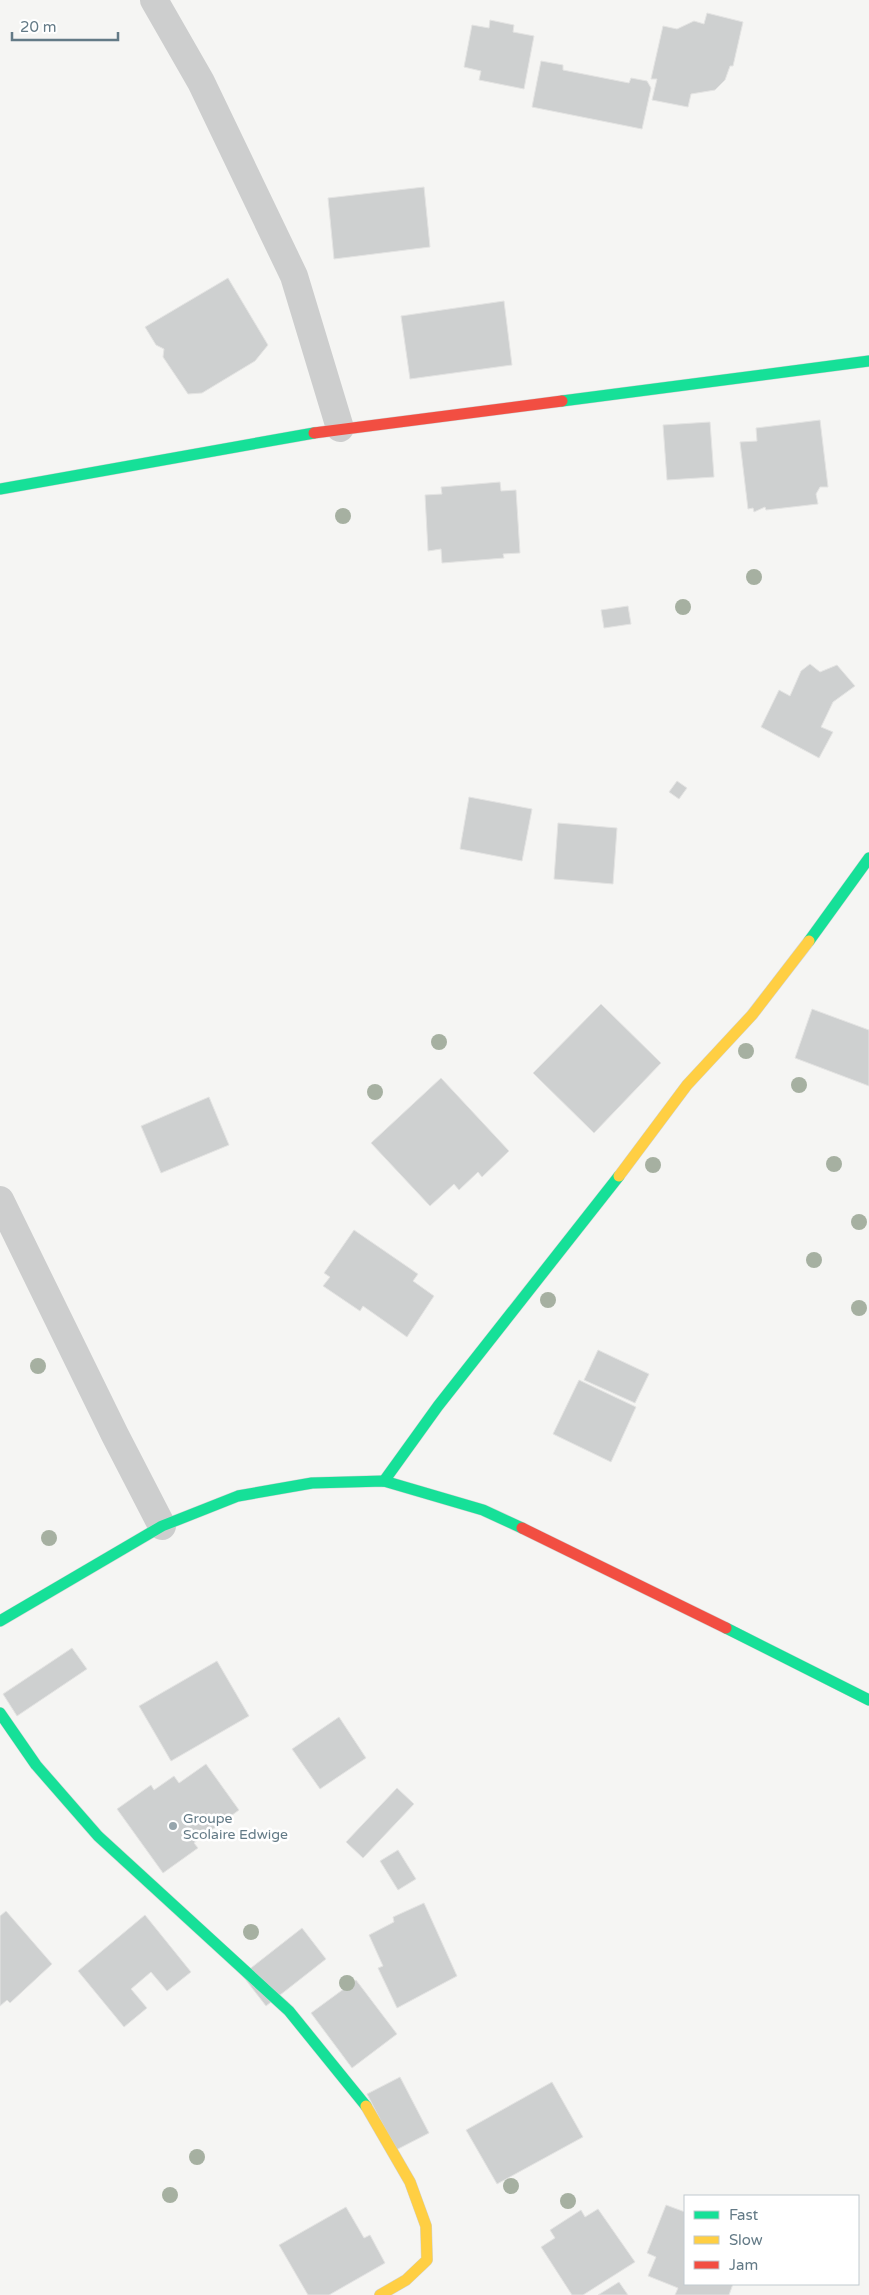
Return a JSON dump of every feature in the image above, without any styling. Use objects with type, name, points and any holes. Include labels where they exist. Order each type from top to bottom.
[{"type":"street","points":[[154,0],[201,82],[294,276],[340,428]]},
{"type":"street","points":[[0,488],[340,428],[518,407],[869,361]]},
{"type":"street","points":[[384,1481],[438,1406],[583,1223],[687,1085],[752,1015],[869,858]]},
{"type":"street","points":[[0,1200],[115,1435],[162,1526]]},
{"type":"street","points":[[0,1621],[162,1526],[238,1496],[312,1483],[384,1481],[483,1510],[582,1556],[869,1700]]},
{"type":"street","points":[[0,1713],[36,1765],[98,1836],[289,2011],[365,2105],[410,2182],[426,2226],[427,2260],[406,2280],[380,2295]]},
{"type":"building","points":[[707,13],[743,22],[733,66],[730,66],[725,80],[715,90],[691,94],[688,107],[652,100],[657,79],[651,79],[663,26],[677,29],[694,21],[704,24]]},
{"type":"building","points":[[490,20],[514,25],[513,32],[534,36],[524,89],[479,80],[481,71],[464,67],[472,25],[489,28]]},
{"type":"building","points":[[541,61],[563,65],[563,70],[629,83],[631,78],[647,81],[651,88],[642,129],[532,107]]},
{"type":"building","points":[[424,187],[430,247],[334,259],[328,198]]},
{"type":"building","points":[[228,278],[268,345],[255,361],[202,393],[188,394],[163,357],[164,349],[156,345],[145,327]]},
{"type":"building","points":[[504,301],[512,365],[410,379],[401,316]]},
{"type":"building","points":[[820,420],[828,487],[820,487],[816,494],[818,504],[766,510],[765,507],[754,512],[753,508],[748,509],[740,442],[757,441],[756,428]]},
{"type":"building","points":[[710,422],[714,477],[667,480],[663,425]]},
{"type":"building","points":[[500,482],[501,491],[516,490],[520,553],[503,554],[504,558],[442,563],[441,549],[428,551],[425,495],[442,494],[441,487]]},
{"type":"building","points":[[628,606],[631,624],[604,628],[601,610]]},
{"type":"building","points":[[810,664],[820,672],[837,665],[855,686],[833,702],[821,727],[833,732],[819,758],[761,727],[779,690],[790,696],[801,671]]},
{"type":"building","points":[[677,781],[687,788],[679,799],[669,792]]},
{"type":"building","points":[[469,797],[532,809],[522,861],[460,849]]},
{"type":"building","points":[[558,823],[617,828],[613,884],[554,879]]},
{"type":"building","points":[[601,1004],[661,1063],[594,1133],[533,1073]]},
{"type":"building","points":[[812,1009],[869,1030],[869,1086],[795,1058]]},
{"type":"building","points":[[441,1078],[509,1151],[482,1177],[478,1172],[459,1190],[454,1184],[430,1206],[371,1143]]},
{"type":"building","points":[[209,1097],[229,1145],[161,1173],[141,1126]]},
{"type":"building","points":[[354,1230],[418,1274],[413,1281],[434,1296],[407,1337],[363,1306],[360,1311],[323,1286],[330,1277],[324,1273]]},
{"type":"building","points":[[598,1350],[649,1374],[635,1403],[584,1380]]},
{"type":"building","points":[[579,1380],[636,1407],[611,1462],[553,1434]]},
{"type":"building","points":[[72,1648],[87,1669],[17,1716],[3,1694]]},
{"type":"building","points":[[217,1661],[249,1716],[171,1761],[139,1706]]},
{"type":"building","points":[[339,1717],[366,1758],[320,1789],[292,1749]]},
{"type":"building","name":"Groupe Scolaire Edwige","points":[[206,1764],[239,1810],[194,1843],[198,1848],[163,1873],[117,1809],[151,1785],[154,1790],[174,1776],[179,1783]]},
{"type":"building","points":[[397,1788],[414,1804],[363,1858],[346,1842]]},
{"type":"building","points":[[398,1850],[416,1879],[398,1890],[380,1861]]},
{"type":"building","points":[[424,1903],[457,1976],[397,2008],[378,1968],[383,1966],[369,1935],[394,1922],[393,1917]]},
{"type":"building","points":[[6,1911],[52,1964],[10,2003],[7,2000],[0,2006],[0,1916]]},
{"type":"building","points":[[145,1915],[191,1972],[167,1991],[151,1972],[131,1989],[147,2008],[124,2027],[78,1971]]},
{"type":"building","points":[[302,1928],[326,1959],[266,2006],[242,1975]]},
{"type":"building","points":[[356,1980],[397,2034],[352,2068],[311,2013]]},
{"type":"building","points":[[400,2077],[429,2133],[396,2150],[367,2094]]},
{"type":"building","points":[[552,2082],[583,2137],[497,2184],[466,2130]]},
{"type":"building","points":[[666,2205],[684,2212],[684,2285],[733,2285],[729,2295],[675,2295],[678,2288],[648,2276],[656,2257],[647,2253]]},
{"type":"building","points":[[346,2207],[364,2238],[370,2235],[385,2263],[329,2295],[308,2295],[279,2245]]},
{"type":"building","points":[[598,2209],[635,2262],[583,2295],[572,2295],[541,2247],[555,2238],[550,2230],[581,2210],[585,2217]]},
{"type":"building","points":[[619,2282],[628,2295],[598,2295]]},
{"type":"traffic: fast","points":[[562,401],[869,361]]},
{"type":"traffic: fast","points":[[0,489],[314,433]]},
{"type":"traffic: fast","points":[[809,941],[869,858]]},
{"type":"traffic: fast","points":[[384,1481],[438,1406],[619,1176]]},
{"type":"traffic: fast","points":[[0,1621],[162,1526],[238,1496],[312,1483],[384,1481],[483,1510],[522,1528]]},
{"type":"traffic: fast","points":[[726,1628],[869,1700]]},
{"type":"traffic: fast","points":[[0,1713],[36,1765],[98,1836],[289,2011],[366,2106]]},
{"type":"traffic: slow","points":[[619,1176],[687,1085],[752,1015],[809,941]]},
{"type":"traffic: slow","points":[[366,2106],[410,2182],[426,2226],[427,2260],[406,2280],[380,2295]]},
{"type":"traffic: jam","points":[[314,433],[562,401]]},
{"type":"traffic: jam","points":[[522,1528],[726,1628]]},
{"type":"place","name":"Groupe Scolaire Edwige","points":[[173,1826]]}]
